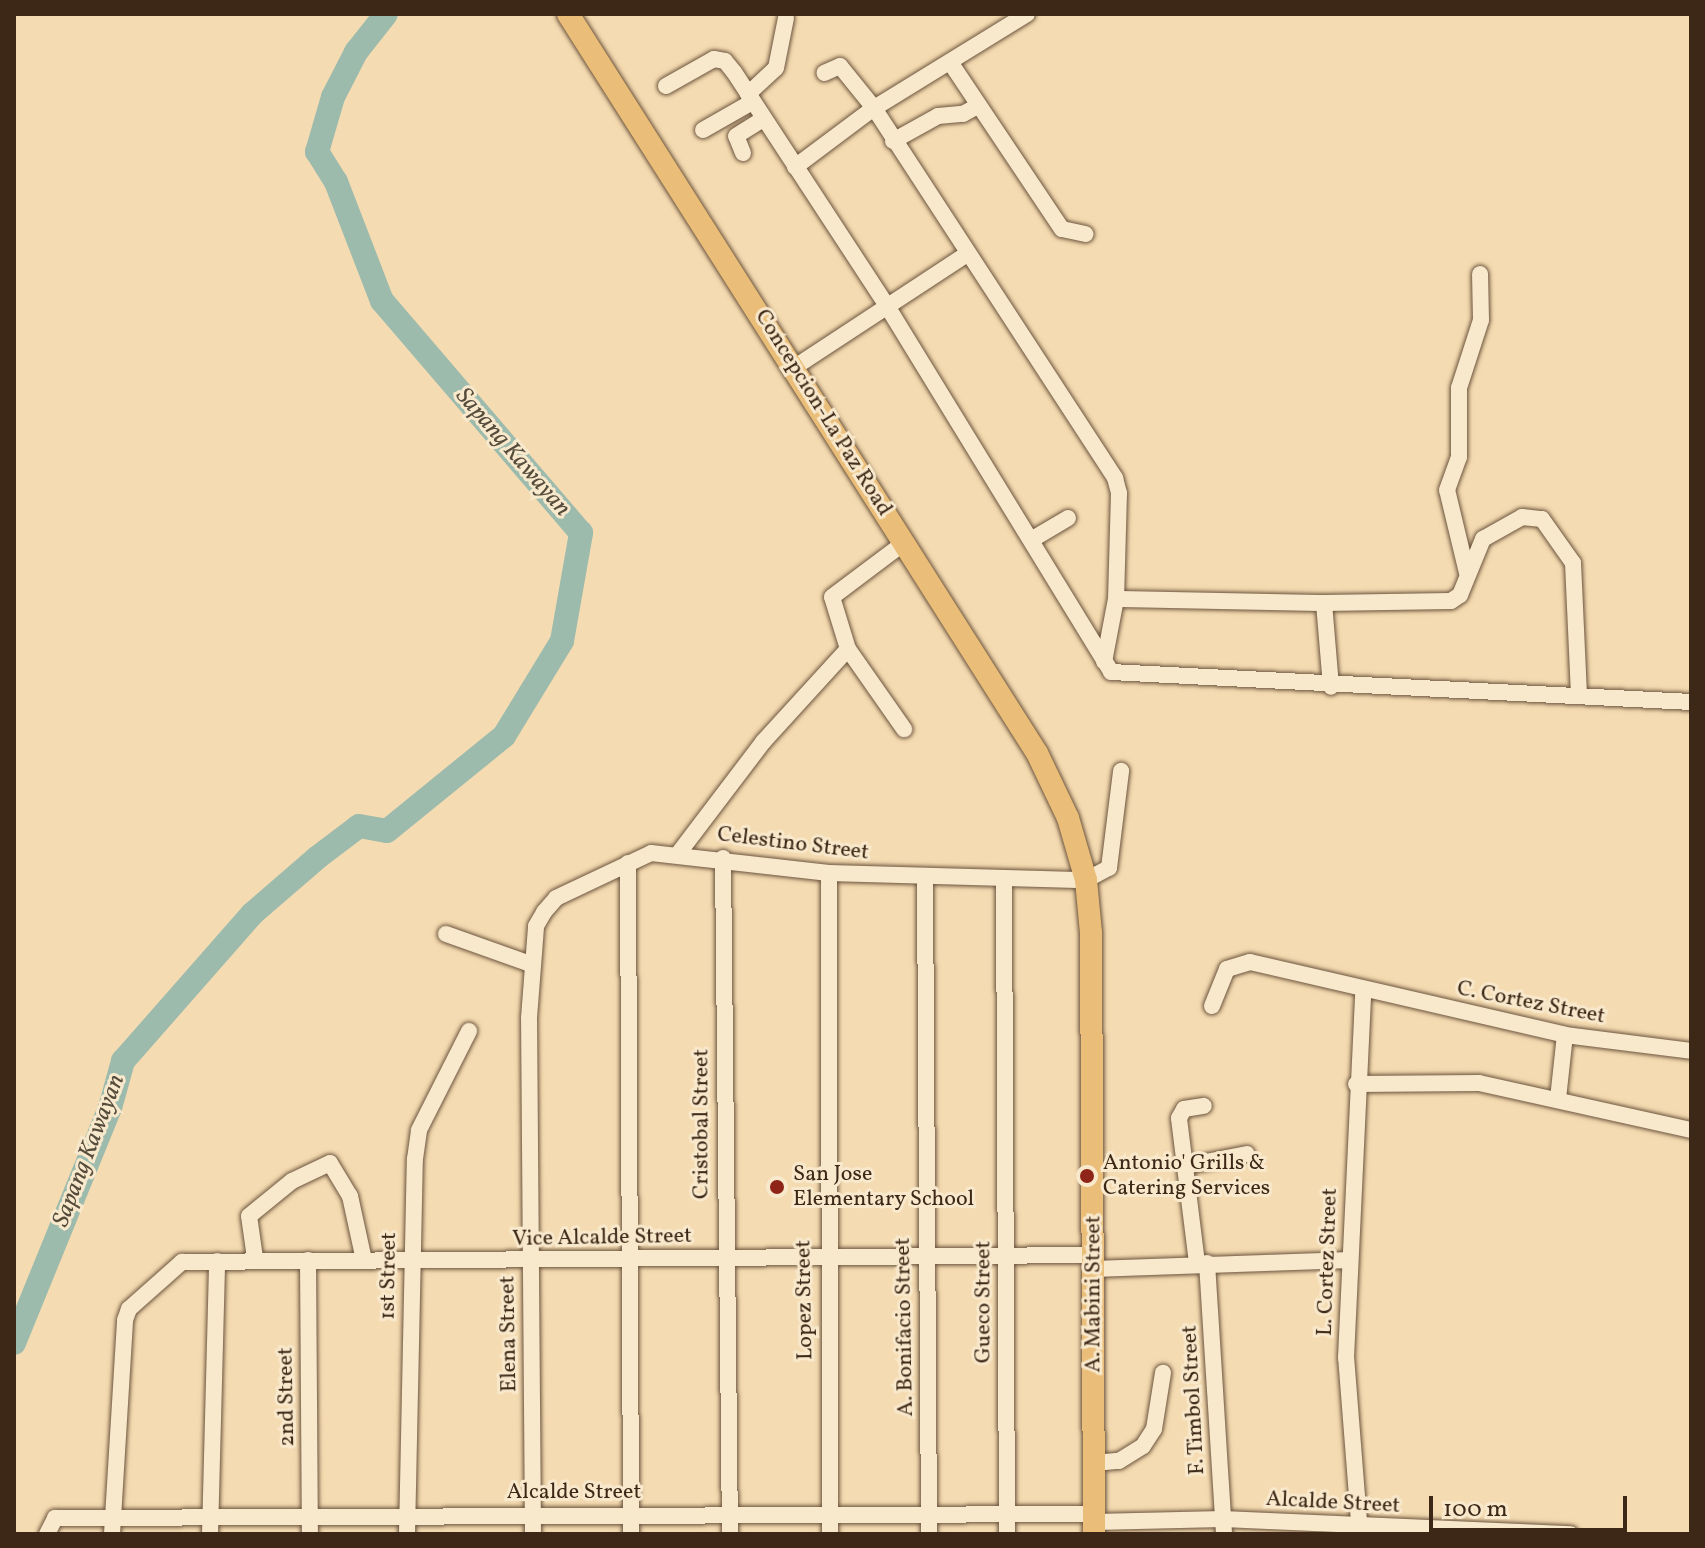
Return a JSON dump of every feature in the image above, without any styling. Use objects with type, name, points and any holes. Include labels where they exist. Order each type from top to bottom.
[{"type":"main road","name":"Concepcion-La Paz Road","points":[[568,14],[795,367],[1037,753],[1068,818]]},
{"type":"main road","name":"A. Mabini Street","points":[[1068,818],[1086,880],[1091,933],[1094,1524]]},
{"type":"street","points":[[795,167],[874,108],[1027,14]]},
{"type":"street","points":[[703,130],[750,98],[776,68],[786,18]]},
{"type":"street","points":[[666,86],[720,59],[750,98],[887,306],[1104,662],[1115,674],[1331,687],[1691,702]]},
{"type":"street","points":[[950,62],[1062,229],[1085,234]]},
{"type":"street","points":[[824,73],[840,66],[874,108],[1115,478],[1116,599],[1104,662]]},
{"type":"street","points":[[893,141],[938,116],[963,114],[979,105]]},
{"type":"street","points":[[743,153],[736,136],[763,119]]},
{"type":"street","points":[[795,367],[967,254]]},
{"type":"street","points":[[1467,573],[1447,490],[1459,457],[1459,388],[1481,320],[1480,274]]},
{"type":"street","points":[[1116,599],[1324,603],[1451,601],[1460,595],[1483,539],[1522,517],[1542,519],[1564,543],[1573,563],[1579,696]]},
{"type":"street","points":[[1031,540],[1068,518]]},
{"type":"street","points":[[904,543],[832,597],[848,649],[904,729]]},
{"type":"street","points":[[1324,603],[1331,687]]},
{"type":"street","points":[[678,854],[763,742],[848,649]]},
{"type":"street","points":[[1086,880],[1109,868],[1121,771]]},
{"type":"street","name":"Celestino Street","points":[[535,942],[536,926],[556,898],[651,853],[723,858],[829,873],[925,879],[1086,880]]},
{"type":"street","name":"Cristobal Street","points":[[723,858],[724,1257],[730,1534]]},
{"type":"street","points":[[628,863],[631,1534]]},
{"type":"street","name":"Lopez Street","points":[[829,873],[826,1258],[830,1534]]},
{"type":"street","name":"A. Bonifacio Street","points":[[925,879],[929,1534]]},
{"type":"street","name":"Gueco Street","points":[[1004,879],[1007,1534]]},
{"type":"street","points":[[446,934],[533,965]]},
{"type":"street","name":"Elena Street","points":[[533,1534],[530,1261],[535,942]]},
{"type":"street","name":"C. Cortez Street","points":[[1212,1006],[1227,969],[1236,963],[1565,1035],[1691,1051]]},
{"type":"street","name":"L. Cortez Street","points":[[1360,1531],[1346,1358],[1356,1084],[1363,992]]},
{"type":"street","name":"1st Street","points":[[407,1534],[411,1260],[419,1130],[469,1031]]},
{"type":"street","points":[[1558,1099],[1565,1035]]},
{"type":"street","points":[[1356,1084],[1479,1083],[1691,1130]]},
{"type":"street","name":"F. Timbol Street","points":[[1204,1106],[1180,1111],[1185,1166],[1202,1263],[1224,1527]]},
{"type":"street","points":[[1185,1166],[1247,1154]]},
{"type":"street","points":[[255,1258],[249,1216],[292,1181],[330,1163],[350,1196],[364,1260]]},
{"type":"street","name":"Vice Alcalde Street","points":[[112,1526],[129,1309],[182,1262],[255,1258],[530,1261],[724,1257],[1202,1263],[1350,1260]]},
{"type":"street","name":"2nd Street","points":[[308,1260],[310,1534]]},
{"type":"street","points":[[210,1526],[217,1261]]},
{"type":"street","points":[[1094,1463],[1119,1461],[1143,1446],[1154,1429],[1163,1373]]},
{"type":"street","name":"Alcalde Street","points":[[47,1534],[55,1518],[112,1526],[210,1526],[311,1517],[730,1514],[1007,1515],[1094,1524],[1571,1534]]},
{"type":"waterway","name":"Sapang Kawayan","points":[[14,1343],[110,1108],[123,1061],[252,914],[318,857],[359,826],[387,831],[504,736],[562,641],[581,533],[382,301],[336,182],[317,152],[333,97],[356,52],[386,14]]},
{"type":"place","name":"Antonio' Grills & Catering Services","points":[[1087,1176]]},
{"type":"place","name":"San Jose Elementary School","points":[[777,1187]]}]
